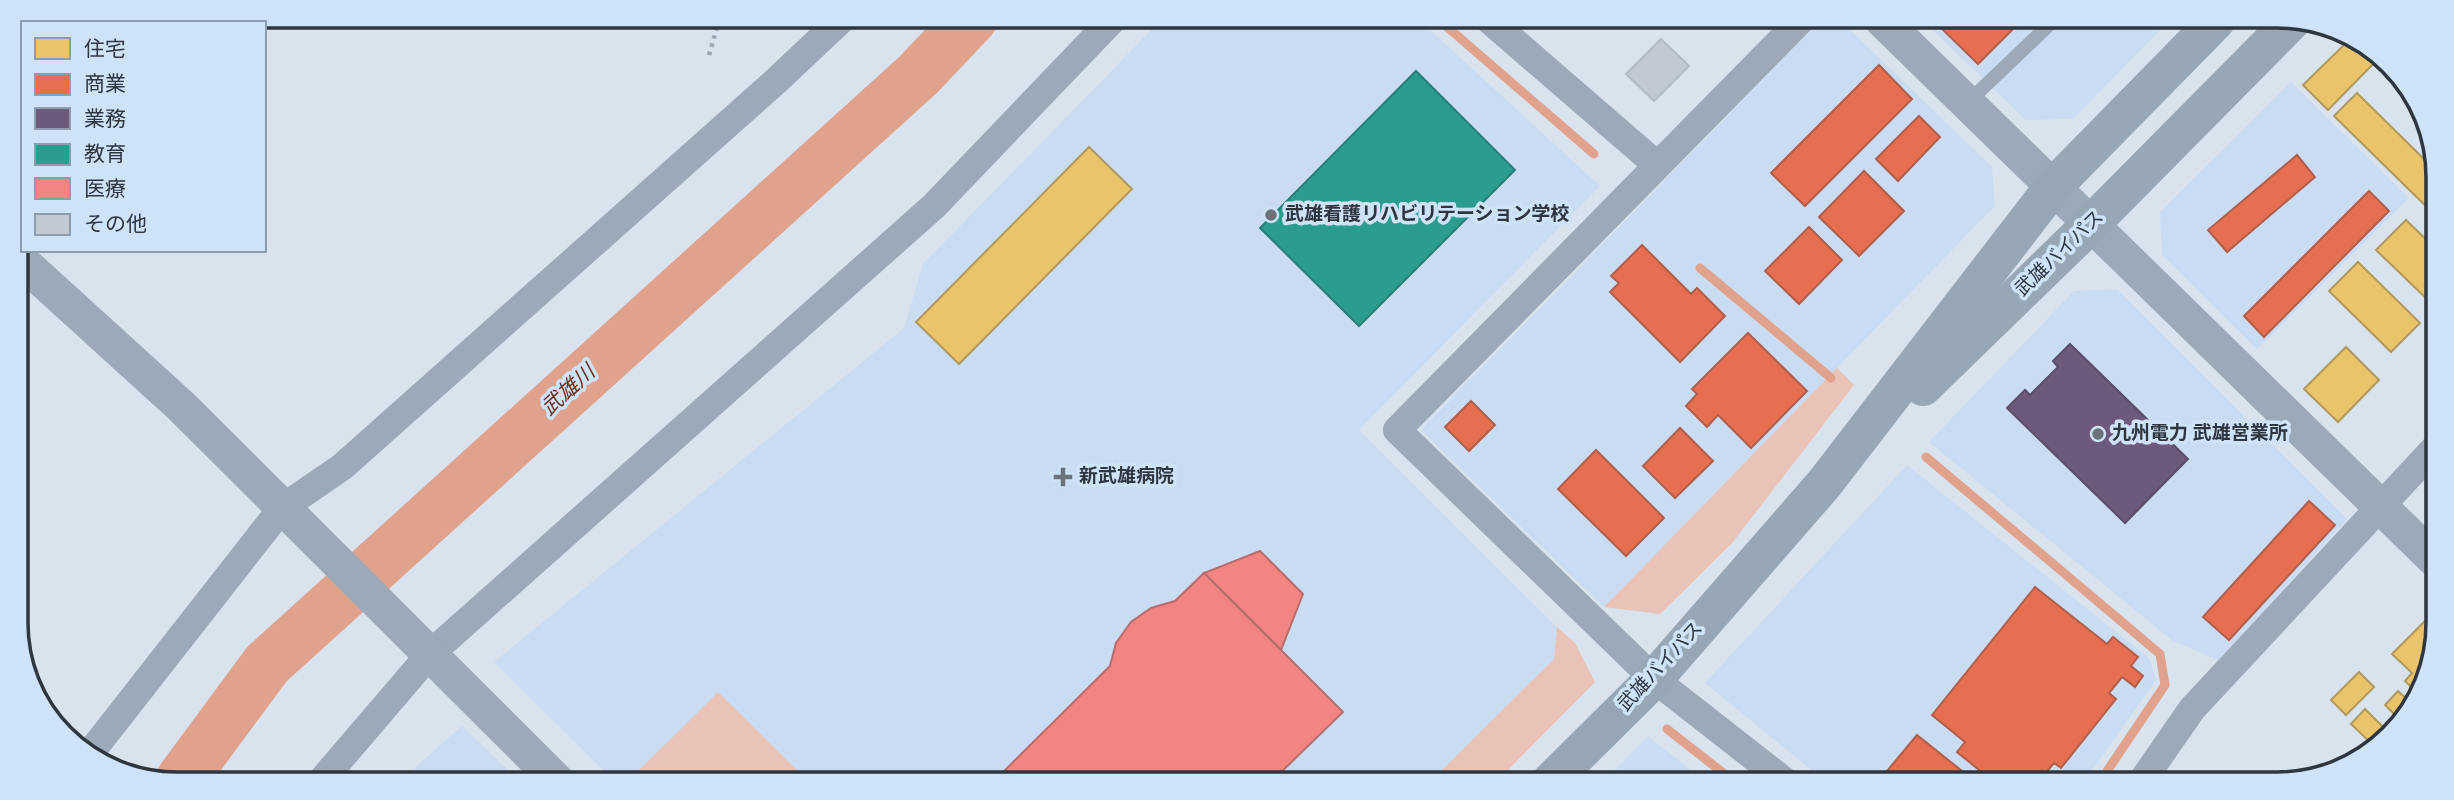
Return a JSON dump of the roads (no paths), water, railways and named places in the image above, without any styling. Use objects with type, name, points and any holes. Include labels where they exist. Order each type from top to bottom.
[{"type":"highway","name":"武雄バイパス","points":[[1560,772],[1654,679],[1824,484],[2053,187],[2209,28]]},
{"type":"highway","name":"武雄バイパス","points":[[1824,484],[2091,224],[2285,28]]},
{"type":"street","points":[[95,747],[285,511],[342,467],[833,28]]},
{"type":"street","points":[[329,772],[383,709],[426,651],[934,206],[1104,28]]},
{"type":"street","points":[[1498,28],[1657,165]]},
{"type":"street","points":[[1773,772],[1654,679],[1397,430],[1793,28]]},
{"type":"street","points":[[1890,28],[2426,551]]},
{"type":"street","points":[[28,267],[182,407],[548,772]]},
{"type":"street","points":[[2148,772],[2192,709],[2426,458]]},
{"type":"street","points":[[352,772],[383,709]]},
{"type":"lane","points":[[1967,103],[2046,28]]},
{"type":"waterway","name":"武雄川","points":[[187,772],[267,664],[918,75],[963,28]]},
{"type":"waterway","points":[[1448,28],[1594,154]]},
{"type":"waterway","points":[[1700,268],[1831,378]]},
{"type":"waterway","points":[[1926,457],[2160,654],[2165,685],[2106,772]]},
{"type":"waterway","points":[[1667,729],[1722,772]]},
{"type":"place","name":"武雄看護リハビリテーション学校","points":[[1271,215]]},
{"type":"place","name":"九州電力 武雄営業所","points":[[2098,434]]},
{"type":"place","name":"新武雄病院","points":[[1063,477]]}]
